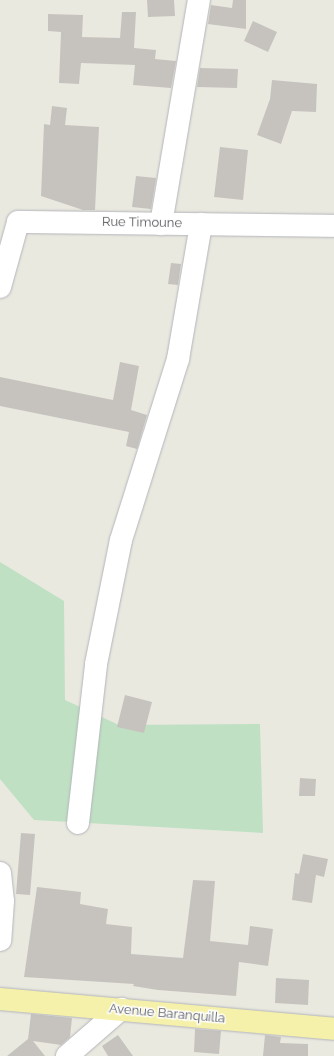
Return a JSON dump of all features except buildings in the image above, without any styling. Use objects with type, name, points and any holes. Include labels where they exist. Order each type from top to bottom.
[{"type":"main road","name":"Avenue Baranquilla","points":[[0,999],[334,1029]]},
{"type":"street","points":[[160,224],[199,0]]},
{"type":"street","name":"Rue Timoune","points":[[0,287],[18,222],[334,226]]},
{"type":"street","points":[[78,823],[96,664],[120,548],[178,359],[201,224]]},
{"type":"street","points":[[0,873],[3,901],[0,940]]},
{"type":"street","points":[[67,1056],[121,1009]]},
{"type":"green space","points":[[0,562],[64,601],[65,700],[119,725],[260,724],[263,833],[34,820],[0,779]]}]
